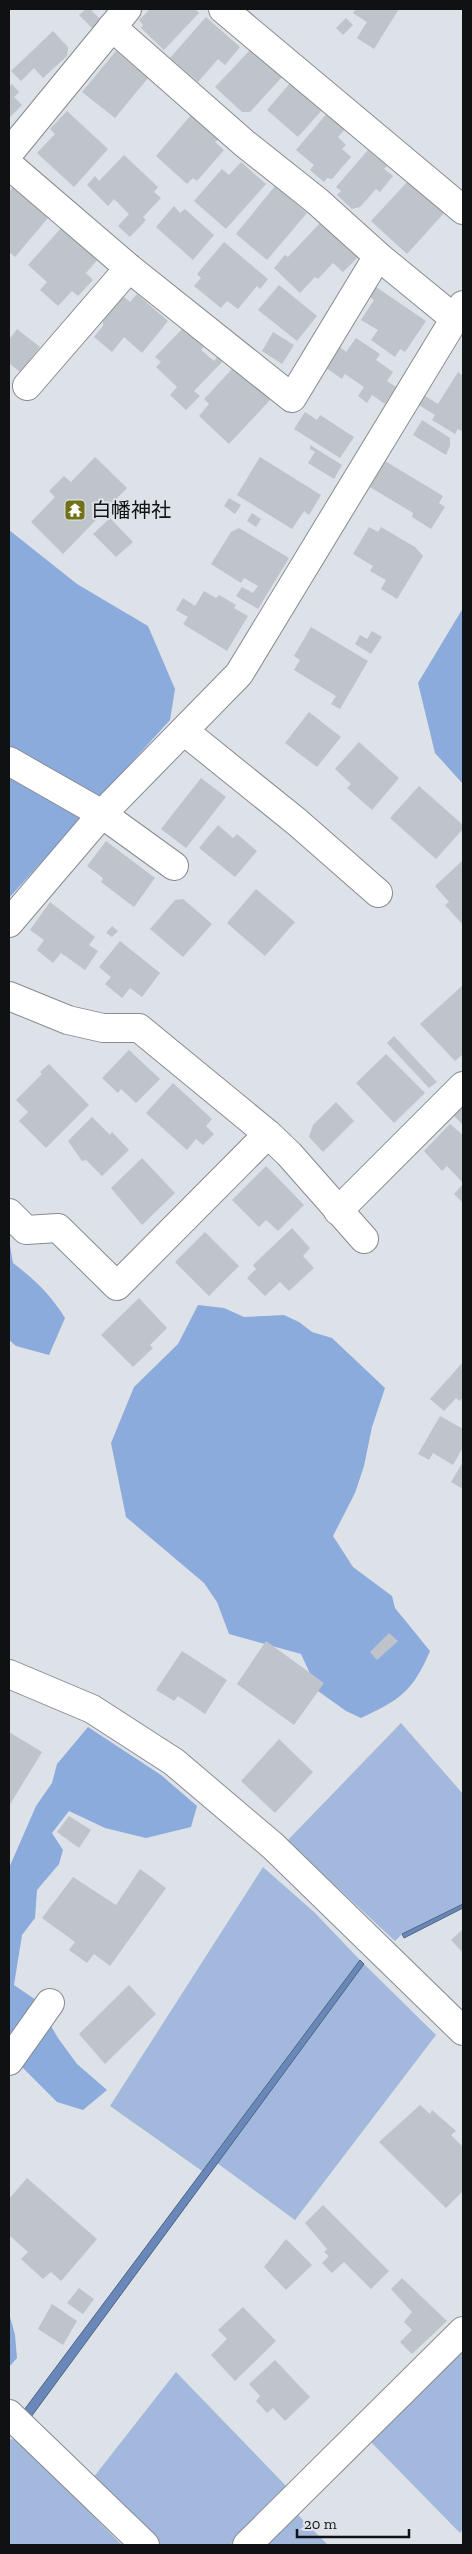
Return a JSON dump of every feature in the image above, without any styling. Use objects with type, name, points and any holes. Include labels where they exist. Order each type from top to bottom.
[{"type":"street","points":[[223,9],[463,210]]},
{"type":"street","points":[[9,152],[120,18],[244,143],[317,201],[378,256],[459,312],[239,674],[102,814],[9,923]]},
{"type":"street","points":[[9,165],[129,268],[292,398],[378,256]]},
{"type":"street","points":[[27,386],[129,268]]},
{"type":"street","points":[[184,731],[297,822],[378,893]]},
{"type":"street","points":[[9,762],[102,814],[174,866]]},
{"type":"street","points":[[9,996],[68,1020],[103,1028],[139,1028],[268,1134],[289,1154],[364,1239]]},
{"type":"street","points":[[338,1211],[463,1086]]},
{"type":"street","points":[[9,1213],[26,1230],[58,1228],[117,1286],[268,1134]]},
{"type":"street","points":[[9,1674],[92,1709],[174,1762],[273,1846],[463,2031]]},
{"type":"street","points":[[9,2061],[50,2003]]},
{"type":"street","points":[[247,2545],[463,2331]]},
{"type":"street","points":[[9,2414],[145,2545]]},
{"type":"shaded area","points":[[9,530],[77,584],[148,626],[175,689],[170,720],[9,898]]},
{"type":"shaded area","points":[[463,608],[463,784],[435,753],[418,683]]},
{"type":"shaded area","points":[[9,1240],[13,1263],[42,1288],[65,1318],[49,1355],[16,1346],[9,1340]]},
{"type":"shaded area","points":[[198,1305],[224,1308],[244,1317],[284,1315],[299,1322],[312,1332],[332,1338],[385,1388],[372,1427],[364,1466],[355,1493],[333,1536],[353,1567],[392,1596],[395,1608],[430,1651],[418,1676],[404,1693],[386,1706],[361,1718],[346,1711],[318,1691],[301,1654],[229,1634],[217,1602],[204,1583],[126,1517],[111,1443],[134,1387],[178,1344]]},
{"type":"shaded area","points":[[401,1723],[463,1794],[463,1904],[402,1934],[395,1941],[287,1841]]},
{"type":"shaded area","points":[[88,1727],[161,1775],[197,1806],[191,1827],[146,1838],[105,1828],[69,1811],[52,1833],[63,1850],[59,1864],[37,1890],[35,1918],[22,1935],[14,1985],[36,2000],[58,2038],[77,2064],[107,2090],[83,2110],[57,2102],[14,2059],[9,2060],[9,1868],[36,1806],[52,1783],[57,1764]]},
{"type":"shaded area","points":[[263,1867],[314,1912],[360,1960],[202,2171],[110,2106]]},
{"type":"shaded area","points":[[463,1904],[463,1908],[404,1938],[402,1934]]},
{"type":"shaded area","points":[[360,1960],[364,1964],[31,2417],[24,2410]]},
{"type":"shaded area","points":[[364,1964],[436,2035],[295,2220],[217,2163]]},
{"type":"shaded area","points":[[9,2313],[15,2335],[17,2358],[9,2367]]},
{"type":"shaded area","points":[[463,2349],[463,2529],[460,2533],[370,2441]]},
{"type":"shaded area","points":[[176,2372],[288,2488],[230,2545],[161,2545],[93,2478]]},
{"type":"shaded area","points":[[9,2439],[18,2440],[122,2545],[9,2545]]},
{"type":"shaded area","points":[[296,2513],[328,2545],[265,2545]]},
{"type":"building","points":[[86,9],[90,9],[101,20],[92,28],[79,15]]},
{"type":"building","points":[[150,9],[195,9],[199,13],[164,50],[141,28],[143,25],[139,20]]},
{"type":"building","points":[[356,9],[399,9],[374,49],[357,38],[367,22],[353,13]]},
{"type":"building","points":[[206,17],[240,47],[225,65],[218,59],[198,82],[170,58]]},
{"type":"building","points":[[346,18],[353,25],[343,35],[336,28]]},
{"type":"building","points":[[53,31],[68,47],[67,56],[43,78],[34,68],[21,81],[11,71]]},
{"type":"building","points":[[251,49],[282,77],[250,112],[242,112],[215,87]]},
{"type":"building","points":[[116,51],[148,78],[115,118],[82,92]]},
{"type":"building","points":[[291,82],[322,110],[298,137],[267,110]]},
{"type":"building","points":[[12,84],[19,92],[14,97],[22,105],[9,118],[9,87]]},
{"type":"building","points":[[67,111],[108,149],[74,187],[37,153],[55,134],[50,129]]},
{"type":"building","points":[[328,112],[346,128],[338,137],[346,145],[342,149],[351,157],[332,179],[327,178],[324,182],[310,170],[314,165],[296,150]]},
{"type":"building","points":[[191,115],[219,139],[215,142],[224,150],[197,181],[193,178],[187,184],[156,156]]},
{"type":"building","points":[[368,150],[387,166],[384,169],[393,176],[380,192],[376,189],[360,207],[352,209],[337,195],[341,191],[336,187]]},
{"type":"building","points":[[124,155],[158,187],[154,192],[161,198],[143,217],[146,220],[130,237],[118,226],[129,214],[114,199],[108,206],[87,185],[95,176],[99,181]]},
{"type":"building","points":[[241,162],[266,184],[226,229],[194,201],[222,169],[229,175]]},
{"type":"building","points":[[409,180],[445,212],[407,254],[371,221]]},
{"type":"building","points":[[275,186],[307,213],[267,260],[236,234]]},
{"type":"building","points":[[13,187],[48,218],[15,257],[9,252],[9,192]]},
{"type":"building","points":[[174,206],[180,213],[185,209],[214,235],[193,260],[156,227]]},
{"type":"building","points":[[320,223],[358,257],[343,272],[333,263],[318,279],[315,277],[300,293],[274,268],[285,255],[288,257]]},
{"type":"building","points":[[62,227],[98,259],[86,273],[93,280],[78,296],[72,291],[58,306],[40,290],[47,282],[28,265]]},
{"type":"building","points":[[224,242],[268,279],[260,289],[257,286],[238,309],[227,301],[221,308],[194,286],[201,278],[197,274]]},
{"type":"building","points":[[279,285],[317,316],[297,341],[258,310]]},
{"type":"building","points":[[376,287],[426,321],[405,352],[400,349],[395,357],[371,340],[378,330],[361,320],[374,300],[369,296]]},
{"type":"building","points":[[137,294],[168,321],[142,353],[124,337],[112,352],[94,337],[103,326],[103,317],[122,295],[130,302]]},
{"type":"building","points":[[185,326],[205,345],[201,350],[214,361],[218,356],[223,361],[194,391],[200,396],[186,410],[170,395],[177,387],[156,367],[161,362],[155,357]]},
{"type":"building","points":[[17,329],[40,347],[20,372],[9,363],[9,340]]},
{"type":"building","points":[[273,332],[294,345],[282,364],[262,351]]},
{"type":"building","points":[[356,338],[380,354],[376,360],[393,372],[387,381],[396,387],[385,404],[372,395],[367,403],[358,396],[364,387],[345,374],[342,379],[326,368],[340,347],[346,352]]},
{"type":"building","points":[[234,367],[270,400],[229,444],[199,416],[209,404],[204,399]]},
{"type":"building","points":[[458,372],[463,376],[463,432],[458,429],[455,434],[432,420],[435,415],[419,405],[425,396],[438,404]]},
{"type":"building","points":[[305,412],[317,420],[320,415],[354,437],[340,458],[294,429]]},
{"type":"building","points":[[422,420],[450,438],[450,446],[446,455],[413,435]]},
{"type":"building","points":[[310,445],[342,465],[334,479],[308,463],[315,452],[310,449]]},
{"type":"building","name":"白幡神社","points":[[95,457],[127,488],[63,554],[31,522],[55,497],[49,491],[64,476],[71,482]]},
{"type":"building","points":[[260,457],[321,495],[309,515],[304,511],[292,529],[237,495]]},
{"type":"building","points":[[385,461],[443,496],[439,503],[445,507],[431,529],[412,517],[413,513],[370,487]]},
{"type":"building","points":[[229,498],[241,505],[235,514],[224,506]]},
{"type":"building","points":[[252,513],[261,519],[256,527],[247,521]]},
{"type":"building","points":[[110,518],[133,542],[116,557],[93,534]]},
{"type":"building","points":[[369,527],[378,532],[381,527],[415,547],[423,556],[397,599],[381,589],[386,580],[370,571],[373,566],[353,554]]},
{"type":"building","points":[[239,528],[289,558],[258,609],[236,596],[242,587],[253,593],[258,586],[244,578],[241,583],[211,564],[231,532]]},
{"type":"building","points":[[204,591],[216,598],[219,595],[236,605],[234,608],[248,616],[227,651],[183,624],[188,617],[176,610],[183,598],[195,606]]},
{"type":"building","points":[[311,627],[368,661],[340,709],[331,704],[336,696],[294,670],[300,660],[294,656]]},
{"type":"building","points":[[372,631],[382,637],[371,654],[355,644],[360,635],[367,639]]},
{"type":"building","points":[[309,712],[341,737],[317,767],[285,743]]},
{"type":"building","points":[[359,742],[399,778],[372,810],[347,788],[351,784],[335,769]]},
{"type":"building","points":[[201,778],[226,797],[186,848],[161,829]]},
{"type":"building","points":[[419,786],[463,825],[463,829],[436,859],[390,818]]},
{"type":"building","points":[[218,825],[233,838],[237,834],[257,851],[235,877],[199,848]]},
{"type":"building","points":[[106,841],[155,878],[134,907],[101,882],[103,878],[87,866]]},
{"type":"building","points":[[463,860],[463,925],[445,905],[449,902],[435,886]]},
{"type":"building","points":[[256,889],[295,922],[265,956],[227,923]]},
{"type":"building","points":[[183,899],[212,924],[183,957],[150,929],[175,900]]},
{"type":"building","points":[[50,902],[95,937],[89,945],[98,951],[85,970],[61,953],[53,963],[37,950],[44,940],[30,930]]},
{"type":"building","points":[[112,926],[118,931],[112,937],[106,933]]},
{"type":"building","points":[[120,941],[160,973],[142,997],[130,988],[122,998],[105,984],[111,977],[99,967]]},
{"type":"building","points":[[463,985],[463,1054],[455,1061],[420,1024]]},
{"type":"building","points":[[394,1036],[437,1082],[429,1088],[387,1043]]},
{"type":"building","points":[[129,1050],[160,1079],[136,1103],[121,1089],[118,1093],[102,1078]]},
{"type":"building","points":[[386,1054],[425,1093],[394,1123],[356,1083]]},
{"type":"building","points":[[49,1064],[89,1105],[46,1148],[19,1121],[28,1112],[16,1100],[42,1074],[40,1072]]},
{"type":"building","points":[[173,1083],[212,1119],[206,1126],[214,1134],[203,1145],[196,1139],[187,1150],[146,1113]]},
{"type":"building","points":[[336,1102],[354,1121],[323,1152],[309,1137],[313,1125]]},
{"type":"building","points":[[463,1107],[463,1125],[454,1116]]},
{"type":"building","points":[[92,1117],[110,1135],[112,1132],[129,1150],[102,1176],[86,1160],[82,1161],[68,1141]]},
{"type":"building","points":[[450,1124],[463,1135],[463,1183],[447,1166],[442,1171],[424,1151]]},
{"type":"building","points":[[142,1158],[175,1193],[142,1225],[111,1188]]},
{"type":"building","points":[[266,1166],[304,1205],[278,1231],[266,1220],[259,1227],[232,1200]]},
{"type":"building","points":[[463,1184],[463,1203],[454,1194]]},
{"type":"building","points":[[292,1228],[310,1248],[303,1256],[314,1268],[289,1291],[280,1282],[265,1296],[247,1278],[256,1269],[253,1265]]},
{"type":"building","points":[[205,1232],[239,1266],[209,1296],[175,1262]]},
{"type":"building","points":[[139,1298],[167,1328],[150,1345],[153,1348],[133,1367],[101,1335]]},
{"type":"building","points":[[463,1362],[463,1397],[460,1401],[456,1398],[444,1411],[430,1399]]},
{"type":"building","points":[[440,1416],[463,1429],[463,1447],[453,1465],[433,1453],[429,1460],[418,1454]]},
{"type":"building","points":[[463,1462],[463,1489],[451,1482]]},
{"type":"building","points":[[389,1633],[398,1641],[377,1660],[370,1652]]},
{"type":"building","points":[[266,1641],[324,1683],[294,1725],[237,1684]]},
{"type":"building","points":[[182,1651],[227,1680],[205,1714],[178,1696],[174,1701],[156,1690]]},
{"type":"building","points":[[9,1732],[42,1752],[9,1806]]},
{"type":"building","points":[[279,1739],[313,1772],[275,1813],[241,1781]]},
{"type":"building","points":[[69,1816],[91,1830],[79,1848],[57,1832]]},
{"type":"building","points":[[140,1869],[166,1888],[110,1966],[94,1954],[87,1963],[69,1950],[75,1942],[42,1918],[73,1877],[116,1905]]},
{"type":"building","points":[[463,1929],[463,1953],[451,1940]]},
{"type":"building","points":[[129,1985],[156,2014],[105,2064],[79,2034]]},
{"type":"building","points":[[420,2105],[430,2114],[432,2110],[456,2131],[451,2135],[463,2147],[463,2191],[446,2208],[379,2142]]},
{"type":"building","points":[[27,2178],[97,2239],[61,2281],[51,2272],[43,2279],[21,2259],[28,2252],[9,2235],[9,2199]]},
{"type":"building","points":[[323,2205],[389,2271],[371,2289],[344,2262],[332,2273],[322,2263],[329,2256],[324,2252],[327,2249],[305,2223]]},
{"type":"building","points":[[286,2239],[312,2265],[286,2290],[264,2267]]},
{"type":"building","points":[[402,2278],[447,2321],[412,2354],[400,2342],[412,2330],[404,2322],[412,2312],[391,2289]]},
{"type":"building","points":[[79,2288],[94,2299],[83,2314],[67,2303]]},
{"type":"building","points":[[52,2304],[77,2321],[63,2345],[38,2329]]},
{"type":"building","points":[[243,2307],[276,2341],[235,2381],[211,2355],[227,2339],[218,2330]]},
{"type":"building","points":[[275,2360],[310,2397],[285,2421],[273,2408],[267,2413],[256,2401],[260,2396],[249,2384]]},
{"type":"place","name":"白幡神社","points":[[75,510]]}]
